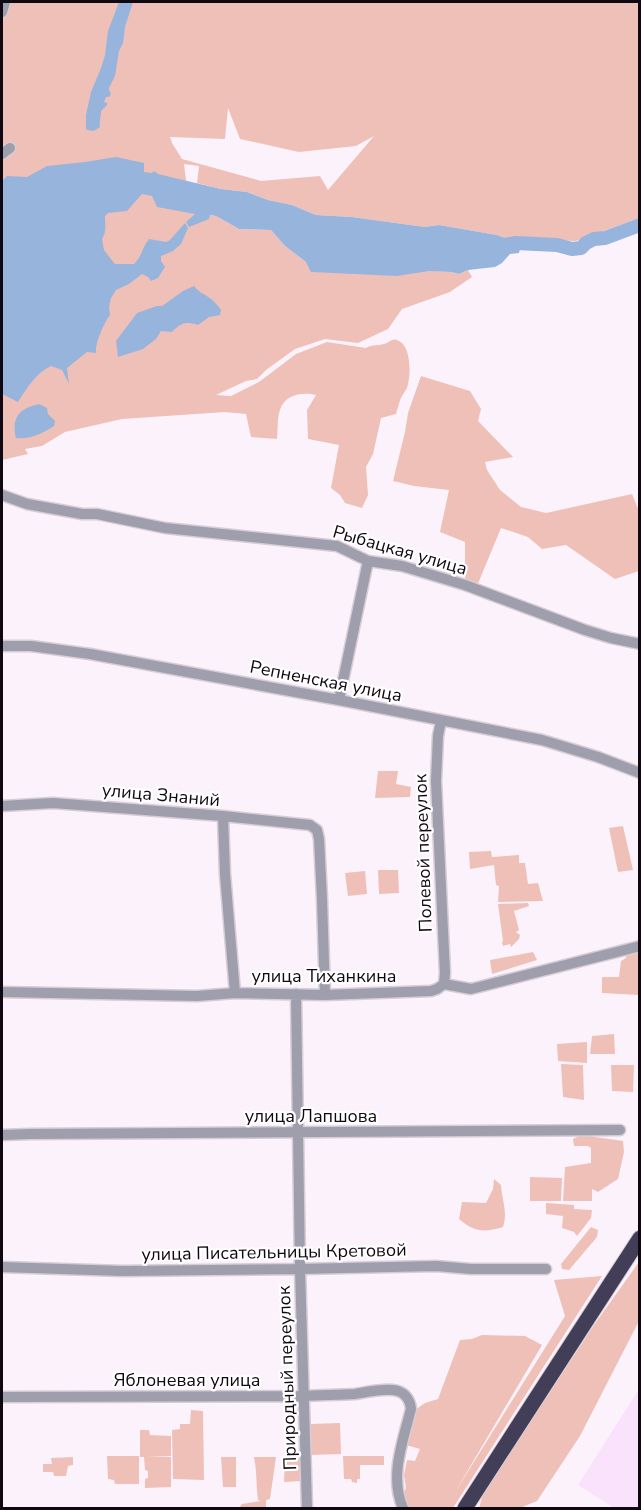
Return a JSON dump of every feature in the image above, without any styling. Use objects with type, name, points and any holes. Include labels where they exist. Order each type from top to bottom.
[{"type":"highway","points":[[465,1509],[639,1238]]},
{"type":"street","points":[[2,12],[5,2]]},
{"type":"street","name":"Рыбацкая улица","points":[[2,495],[27,504],[165,528],[337,546],[368,561],[402,566],[465,585],[585,630],[639,644]]},
{"type":"street","points":[[339,700],[368,561]]},
{"type":"street","name":"Репненская улица","points":[[2,646],[31,646],[90,654],[542,740],[598,757],[639,773]]},
{"type":"street","name":"Полевой переулок","points":[[441,721],[436,781],[444,984]]},
{"type":"street","name":"улица Знаний","points":[[2,806],[53,803],[310,825],[317,830],[319,839],[325,995]]},
{"type":"street","points":[[223,816],[225,874],[235,993]]},
{"type":"street","name":"улица Тиханкина","points":[[2,992],[197,996],[235,993],[325,995],[431,991],[444,984],[471,989],[639,946]]},
{"type":"street","name":"Природный переулок","points":[[296,994],[297,1133],[307,1509]]},
{"type":"street","name":"улица Лапшова","points":[[2,1135],[620,1130]]},
{"type":"street","name":"улица Писательницы Кретовой","points":[[2,1267],[123,1271],[436,1266],[471,1269],[546,1269]]},
{"type":"street","name":"Яблоневая улица","points":[[2,1397],[303,1396],[393,1390],[406,1396],[411,1409],[400,1454],[397,1484],[398,1496],[403,1509]]},
{"type":"street","points":[[471,1509],[479,1486]]},
{"type":"shaded area","points":[[2,2],[639,2],[639,218],[576,241],[508,239],[439,225],[425,227],[352,217],[316,215],[292,205],[268,200],[247,192],[197,183],[199,166],[184,164],[190,212],[216,216],[239,229],[271,230],[285,246],[306,262],[459,274],[468,270],[472,277],[450,292],[402,309],[388,329],[358,343],[325,339],[295,349],[257,379],[246,381],[216,395],[231,396],[259,382],[296,354],[327,342],[366,348],[394,340],[402,343],[408,354],[410,369],[407,388],[396,414],[381,418],[373,454],[366,467],[368,495],[362,508],[345,503],[340,495],[331,488],[339,445],[308,439],[307,410],[316,395],[311,394],[295,395],[282,405],[278,417],[277,439],[251,437],[246,414],[225,412],[122,419],[65,432],[42,446],[25,449],[28,454],[2,460]],"holes":[[[228,108],[240,139],[299,152],[356,146],[374,136],[328,190],[320,176],[261,181],[182,159],[170,137],[225,139]]]},
{"type":"shaded area","points":[[421,376],[470,391],[481,409],[478,421],[513,457],[485,462],[487,470],[500,490],[521,507],[546,513],[632,494],[639,511],[639,571],[615,579],[566,545],[542,549],[528,537],[501,528],[477,586],[465,581],[465,542],[440,532],[449,490],[393,481],[408,413]]},
{"type":"shaded area","points":[[378,771],[398,771],[396,784],[411,787],[410,797],[375,798]]},
{"type":"shaded area","points":[[623,826],[633,870],[618,872],[609,828]]},
{"type":"shaded area","points":[[491,851],[492,857],[519,855],[519,863],[525,863],[528,884],[538,883],[543,901],[498,902],[499,886],[496,885],[494,865],[470,869],[469,852]]},
{"type":"shaded area","points":[[378,870],[398,870],[399,893],[379,894]]},
{"type":"shaded area","points":[[365,871],[367,894],[348,896],[345,873]]},
{"type":"shaded area","points":[[528,903],[529,906],[514,911],[519,939],[511,947],[510,944],[503,946],[498,904]]},
{"type":"shaded area","points":[[639,951],[639,995],[602,993],[602,977],[619,977],[621,961],[626,958],[626,954]]},
{"type":"shaded area","points":[[533,952],[537,960],[492,974],[490,960]]},
{"type":"shaded area","points":[[614,1034],[615,1054],[590,1054],[592,1036]]},
{"type":"shaded area","points":[[587,1042],[587,1063],[558,1061],[557,1044]]},
{"type":"shaded area","points":[[561,1064],[583,1065],[584,1100],[563,1097]]},
{"type":"shaded area","points":[[611,1065],[634,1065],[633,1092],[612,1091]]},
{"type":"shaded area","points":[[581,1135],[623,1141],[624,1152],[618,1179],[598,1192],[592,1189],[592,1201],[563,1201],[565,1167],[591,1163],[591,1148],[574,1146],[573,1139]]},
{"type":"shaded area","points":[[530,1177],[562,1178],[561,1201],[530,1201]]},
{"type":"shaded area","points":[[494,1179],[501,1185],[505,1211],[503,1227],[485,1231],[470,1227],[459,1219],[462,1202],[486,1203],[493,1189]]},
{"type":"shaded area","points":[[546,1203],[574,1205],[574,1209],[592,1210],[591,1218],[577,1236],[574,1232],[562,1228],[563,1216],[546,1214]]},
{"type":"shaded area","points":[[591,1227],[598,1230],[597,1237],[569,1270],[562,1269],[561,1264]]},
{"type":"shaded area","points":[[639,1262],[639,1321],[580,1436],[537,1501],[520,1508],[479,1508],[483,1494],[594,1325]]},
{"type":"shaded area","points":[[602,1276],[453,1508],[406,1508],[403,1494],[406,1488],[404,1475],[407,1460],[415,1461],[420,1449],[406,1445],[415,1410],[425,1403],[438,1399],[460,1340],[482,1335],[525,1336],[542,1345],[455,1492],[565,1316],[554,1280]]},
{"type":"shaded area","points":[[639,1389],[639,1508],[614,1508],[578,1485]]},
{"type":"shaded area","points":[[191,1410],[203,1411],[204,1480],[173,1479],[172,1430],[180,1429],[180,1424],[190,1424]]},
{"type":"shaded area","points":[[340,1423],[341,1454],[310,1455],[310,1424]]},
{"type":"shaded area","points":[[140,1430],[149,1430],[150,1435],[171,1436],[171,1456],[147,1457],[171,1457],[171,1487],[145,1488],[148,1471],[145,1470],[144,1457],[140,1457]]},
{"type":"shaded area","points":[[107,1456],[139,1456],[139,1484],[115,1484],[114,1480],[108,1479]]},
{"type":"shaded area","points":[[343,1456],[384,1456],[384,1465],[360,1465],[360,1479],[357,1479],[357,1483],[352,1482],[351,1479],[344,1479]]},
{"type":"shaded area","points":[[73,1457],[73,1465],[68,1466],[66,1476],[54,1476],[53,1472],[43,1472],[43,1464],[52,1464],[51,1458]]},
{"type":"shaded area","points":[[221,1457],[236,1457],[236,1487],[223,1487]]},
{"type":"shaded area","points":[[254,1457],[276,1457],[270,1499],[266,1500],[266,1508],[239,1508],[242,1504],[261,1501],[258,1500]]},
{"type":"shaded area","points":[[285,1457],[303,1459],[302,1481],[284,1482]]},
{"type":"water","points":[[119,2],[133,2],[119,51],[115,76],[109,88],[111,94],[106,97],[104,102],[107,105],[101,111],[100,127],[94,131],[87,130],[86,115],[91,92],[101,68],[108,31]]},
{"type":"water","points":[[116,157],[144,163],[144,172],[154,171],[158,174],[221,189],[247,192],[268,200],[292,205],[316,215],[352,217],[425,227],[439,225],[508,239],[522,239],[519,253],[510,254],[495,267],[468,270],[459,274],[429,271],[397,276],[311,272],[306,262],[285,246],[271,230],[239,229],[210,215],[209,219],[189,227],[186,222],[195,214],[157,207],[152,196],[142,194],[127,211],[108,213],[105,216],[105,231],[102,239],[104,250],[115,264],[134,264],[149,239],[166,242],[185,223],[188,228],[181,244],[173,251],[161,256],[165,267],[158,278],[151,281],[142,274],[116,290],[111,298],[110,315],[100,333],[96,353],[87,352],[67,368],[69,384],[62,370],[51,366],[36,377],[18,402],[2,394],[2,181],[7,176],[27,177],[47,166]]},
{"type":"water","points":[[194,286],[216,304],[221,310],[220,315],[209,317],[198,325],[186,323],[172,332],[161,331],[156,339],[143,349],[118,357],[116,341],[137,313],[162,306]]},
{"type":"water","points":[[39,404],[47,408],[48,414],[55,421],[54,426],[36,435],[16,438],[15,425],[18,415],[26,408]]},
{"type":"waterway","points":[[504,245],[516,243],[581,248],[594,239],[605,238],[640,225]]}]
